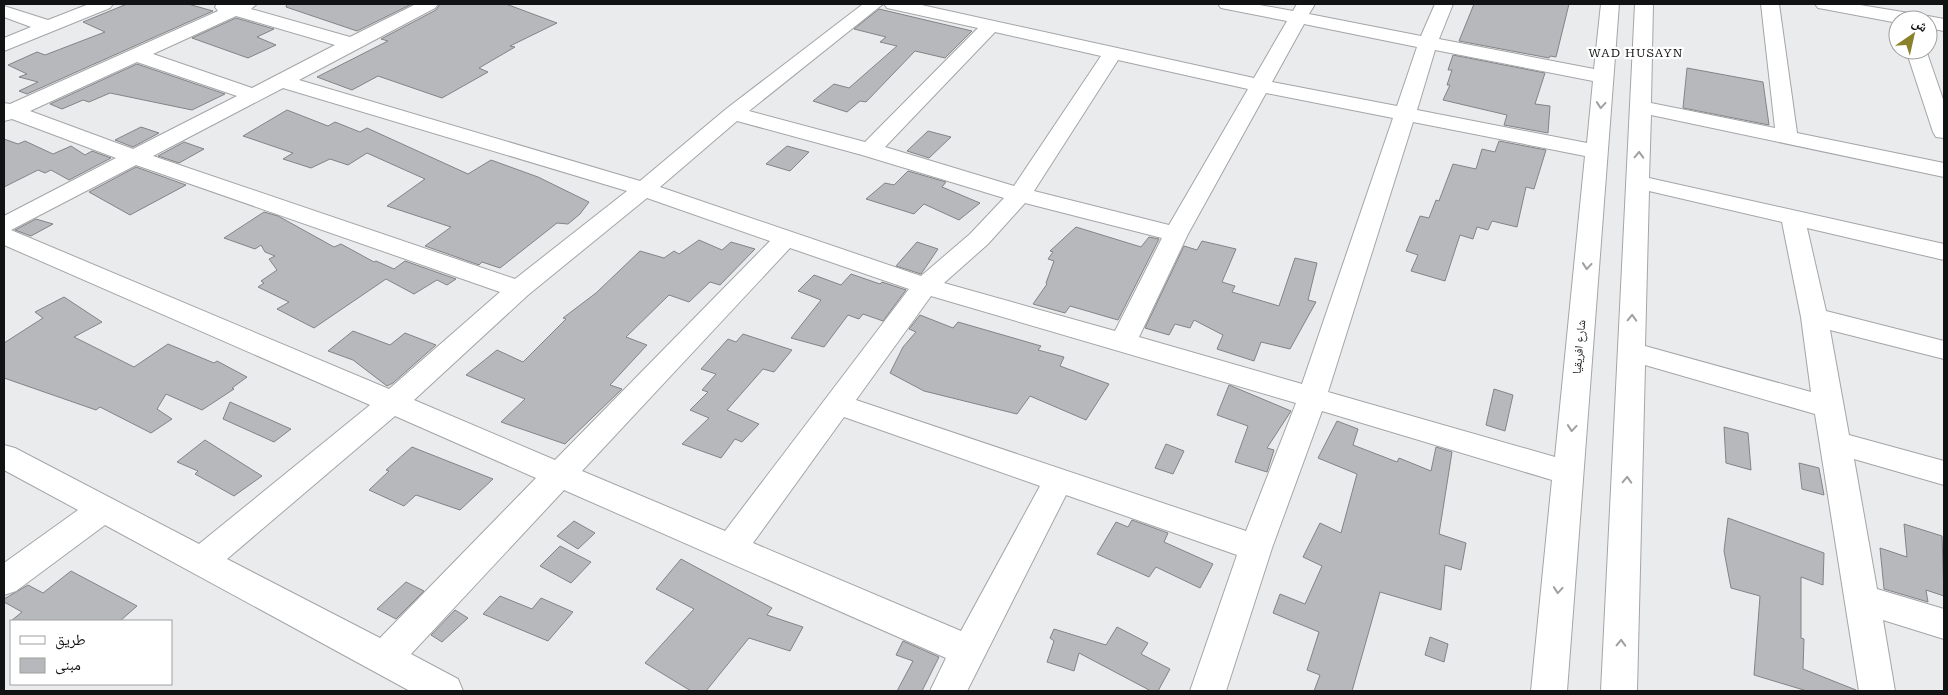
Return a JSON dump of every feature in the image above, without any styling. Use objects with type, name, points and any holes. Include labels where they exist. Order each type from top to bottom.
[{"type":"street","points":[[4,45],[104,4]]},
{"type":"street","points":[[213,4],[241,7],[352,44]]},
{"type":"street","points":[[395,4],[423,7]]},
{"type":"street","points":[[201,561],[393,402],[519,289],[644,189],[733,113],[874,4]]},
{"type":"street","points":[[893,4],[1258,86],[1597,152]]},
{"type":"street","points":[[1227,4],[1302,11],[1428,43],[1604,77]]},
{"type":"street","points":[[1208,691],[1256,548],[1312,398],[1428,43],[1444,4]]},
{"type":"street","name":"شارع افريقيا","points":[[1549,691],[1610,4]]},
{"type":"street","points":[[1619,691],[1644,4]]},
{"type":"street","points":[[1770,4],[1787,138]]},
{"type":"street","points":[[1824,4],[1888,15]]},
{"type":"street","points":[[6,112],[241,7]]},
{"type":"street","points":[[4,225],[423,7]]},
{"type":"street","points":[[4,11],[48,27]]},
{"type":"street","points":[[1122,342],[1176,234],[1302,11]]},
{"type":"street","points":[[870,150],[991,26]]},
{"type":"street","points":[[730,549],[925,286],[979,239],[1020,195],[1112,54]]},
{"type":"street","points":[[136,55],[254,95]]},
{"type":"street","points":[[1919,60],[1944,132]]},
{"type":"street","points":[[1923,71],[1944,75]]},
{"type":"street","points":[[281,81],[644,189],[925,286],[1122,342],[1568,474]]},
{"type":"street","points":[[1640,107],[1944,170]]},
{"type":"street","points":[[6,112],[519,289]]},
{"type":"street","points":[[733,113],[870,150],[1020,195],[1176,234]]},
{"type":"street","points":[[1638,182],[1793,219],[1944,252]]},
{"type":"street","points":[[1793,219],[1814,317],[1877,691]]},
{"type":"street","points":[[4,236],[393,402],[558,476],[969,651]]},
{"type":"street","points":[[383,659],[786,238]]},
{"type":"street","points":[[1814,317],[1944,350]]},
{"type":"street","points":[[1631,352],[1828,407]]},
{"type":"street","points":[[837,404],[1256,548]]},
{"type":"street","points":[[1836,443],[1944,473]]},
{"type":"street","points":[[4,456],[446,691]]},
{"type":"street","points":[[948,691],[1059,479]]},
{"type":"street","points":[[4,581],[103,509]]},
{"type":"street","points":[[1860,598],[1944,624]]},
{"type":"building","points":[[127,4],[188,4],[213,11],[27,94],[19,91],[38,82],[19,77],[27,74],[8,65],[37,52],[45,55],[105,32],[83,22]]},
{"type":"building","points":[[287,4],[412,4],[357,31],[286,7]]},
{"type":"building","points":[[440,4],[506,4],[557,23],[510,46],[515,47],[479,68],[488,72],[442,98],[378,76],[352,90],[317,77],[388,41],[381,39],[436,10]]},
{"type":"building","points":[[1474,4],[1569,4],[1556,57],[1550,56],[1549,58],[1459,41]]},
{"type":"building","points":[[879,9],[972,31],[945,58],[915,51],[866,102],[860,101],[847,112],[813,101],[834,84],[849,88],[897,46],[880,42],[886,37],[854,29]]},
{"type":"building","points":[[236,18],[274,29],[257,37],[276,45],[248,58],[192,38]]},
{"type":"building","points":[[1453,55],[1545,73],[1535,104],[1550,106],[1548,133],[1504,125],[1507,115],[1443,100],[1450,85],[1447,85],[1452,70],[1448,70]]},
{"type":"building","points":[[137,64],[225,94],[192,110],[110,93],[89,102],[83,100],[62,109],[50,104]]},
{"type":"building","points":[[1687,68],[1763,82],[1769,125],[1683,108]]},
{"type":"building","points":[[287,110],[328,126],[335,122],[360,132],[367,128],[468,174],[491,160],[538,177],[589,202],[580,214],[568,224],[557,223],[500,268],[482,262],[479,265],[425,246],[451,227],[387,206],[425,179],[367,153],[348,165],[330,159],[311,168],[283,159],[293,153],[243,136]]},
{"type":"building","points":[[141,127],[159,133],[133,147],[115,140]]},
{"type":"building","points":[[928,131],[951,137],[929,158],[907,151]]},
{"type":"building","points":[[4,139],[18,144],[25,141],[53,154],[71,146],[85,155],[92,151],[111,158],[69,180],[51,170],[45,173],[38,170],[4,187]]},
{"type":"building","points":[[1499,141],[1546,150],[1534,189],[1526,187],[1517,227],[1492,221],[1488,230],[1477,227],[1473,239],[1460,235],[1445,281],[1411,271],[1418,255],[1406,251],[1420,216],[1429,218],[1436,200],[1439,201],[1453,164],[1476,169],[1482,149],[1495,152]]},
{"type":"building","points":[[184,142],[204,149],[179,163],[158,156]]},
{"type":"building","points":[[787,146],[809,152],[790,171],[766,164]]},
{"type":"building","points":[[136,167],[186,185],[130,215],[89,192]]},
{"type":"building","points":[[908,171],[946,182],[942,187],[980,203],[959,220],[924,204],[914,214],[866,199],[885,183],[894,185]]},
{"type":"building","points":[[264,212],[278,216],[334,247],[341,244],[374,262],[376,261],[394,269],[405,261],[456,279],[447,285],[437,280],[414,294],[386,279],[314,328],[277,309],[289,302],[258,287],[264,283],[261,281],[277,270],[269,259],[275,256],[265,252],[261,245],[255,249],[224,238]]},
{"type":"building","points":[[36,219],[53,224],[31,236],[15,230]]},
{"type":"building","points":[[1076,227],[1141,247],[1149,237],[1159,239],[1118,320],[1070,306],[1065,313],[1033,304],[1047,284],[1054,261],[1048,259],[1053,252],[1050,251]]},
{"type":"building","points":[[699,240],[722,250],[731,242],[755,249],[720,285],[710,282],[689,302],[669,295],[626,337],[647,345],[610,385],[622,389],[565,444],[501,422],[525,399],[466,375],[497,350],[523,362],[566,319],[563,318],[596,293],[640,251],[664,258],[674,251],[679,254]]},
{"type":"building","points":[[1202,241],[1236,249],[1222,282],[1235,286],[1232,292],[1279,306],[1295,258],[1317,263],[1308,300],[1316,302],[1290,349],[1261,342],[1254,361],[1217,349],[1223,335],[1194,320],[1190,328],[1175,324],[1169,335],[1145,328],[1184,246],[1197,250]]},
{"type":"building","points":[[917,242],[938,249],[921,274],[896,266]]},
{"type":"building","points":[[851,274],[880,284],[882,282],[906,290],[883,321],[863,314],[859,319],[848,315],[824,347],[791,338],[821,300],[798,291],[814,275],[841,285]]},
{"type":"building","points":[[64,297],[102,322],[74,337],[134,367],[168,344],[214,363],[217,361],[247,377],[232,388],[234,389],[202,410],[166,394],[157,409],[172,419],[151,433],[100,407],[96,410],[4,378],[4,343],[43,318],[35,312]]},
{"type":"building","points":[[920,315],[953,328],[958,322],[1041,346],[1038,350],[1064,357],[1060,366],[1109,384],[1086,420],[1030,396],[1017,414],[924,391],[890,373],[903,347],[916,332],[909,329]]},
{"type":"building","points":[[353,331],[390,345],[405,333],[436,345],[393,383],[387,386],[353,360],[328,351]]},
{"type":"building","points":[[743,334],[792,350],[774,372],[763,369],[727,410],[759,424],[742,442],[735,439],[721,458],[682,444],[709,418],[690,410],[708,392],[702,390],[716,374],[701,369],[728,339],[736,342]]},
{"type":"building","points":[[1229,385],[1291,411],[1267,448],[1274,450],[1267,472],[1235,462],[1248,426],[1217,415]]},
{"type":"building","points":[[1494,389],[1513,395],[1505,431],[1486,425]]},
{"type":"building","points":[[230,402],[291,429],[274,442],[223,419]]},
{"type":"building","points":[[1337,421],[1358,429],[1353,445],[1397,462],[1399,458],[1431,471],[1436,447],[1452,452],[1439,534],[1466,543],[1461,570],[1445,565],[1441,610],[1380,592],[1352,691],[1314,691],[1320,675],[1307,670],[1319,632],[1273,613],[1280,594],[1305,604],[1322,566],[1303,557],[1320,523],[1341,533],[1357,474],[1318,458]]},
{"type":"building","points":[[1724,427],[1748,433],[1751,470],[1726,463]]},
{"type":"building","points":[[205,440],[262,476],[234,496],[195,474],[198,471],[177,462]]},
{"type":"building","points":[[1166,444],[1184,451],[1173,474],[1155,468]]},
{"type":"building","points":[[412,447],[493,479],[460,510],[416,495],[404,506],[369,490],[389,471],[386,470]]},
{"type":"building","points":[[1799,463],[1819,468],[1824,495],[1802,489]]},
{"type":"building","points":[[1728,518],[1824,553],[1823,585],[1801,577],[1801,638],[1804,639],[1803,669],[1856,691],[1807,691],[1754,675],[1760,596],[1731,588],[1724,551]]},
{"type":"building","points":[[1132,520],[1168,533],[1164,542],[1213,564],[1200,588],[1156,567],[1149,577],[1097,554],[1116,522],[1128,527]]},
{"type":"building","points":[[574,521],[595,533],[578,549],[557,536]]},
{"type":"building","points":[[1904,524],[1942,536],[1944,596],[1926,590],[1928,602],[1884,589],[1880,548],[1907,557]]},
{"type":"building","points":[[560,546],[591,562],[571,583],[540,566]]},
{"type":"building","points":[[681,559],[772,608],[767,615],[803,627],[790,651],[749,638],[706,691],[691,691],[645,663],[694,609],[656,589]]},
{"type":"building","points":[[71,571],[137,606],[121,620],[12,620],[22,612],[4,602],[4,599],[28,585],[43,593]]},
{"type":"building","points":[[406,582],[424,591],[396,619],[377,609]]},
{"type":"building","points":[[500,596],[532,609],[541,598],[573,612],[548,641],[483,614]]},
{"type":"building","points":[[455,610],[468,618],[442,642],[431,635]]},
{"type":"building","points":[[1117,627],[1148,643],[1141,654],[1170,669],[1158,691],[1151,691],[1079,653],[1074,671],[1047,662],[1054,641],[1050,638],[1054,629],[1106,645]]},
{"type":"building","points":[[1430,637],[1448,644],[1444,662],[1425,655]]},
{"type":"building","points":[[903,641],[939,657],[922,691],[897,691],[913,661],[896,655]]},
{"type":"district","name":"WAD HUSAYN","points":[[1636,53]]}]
